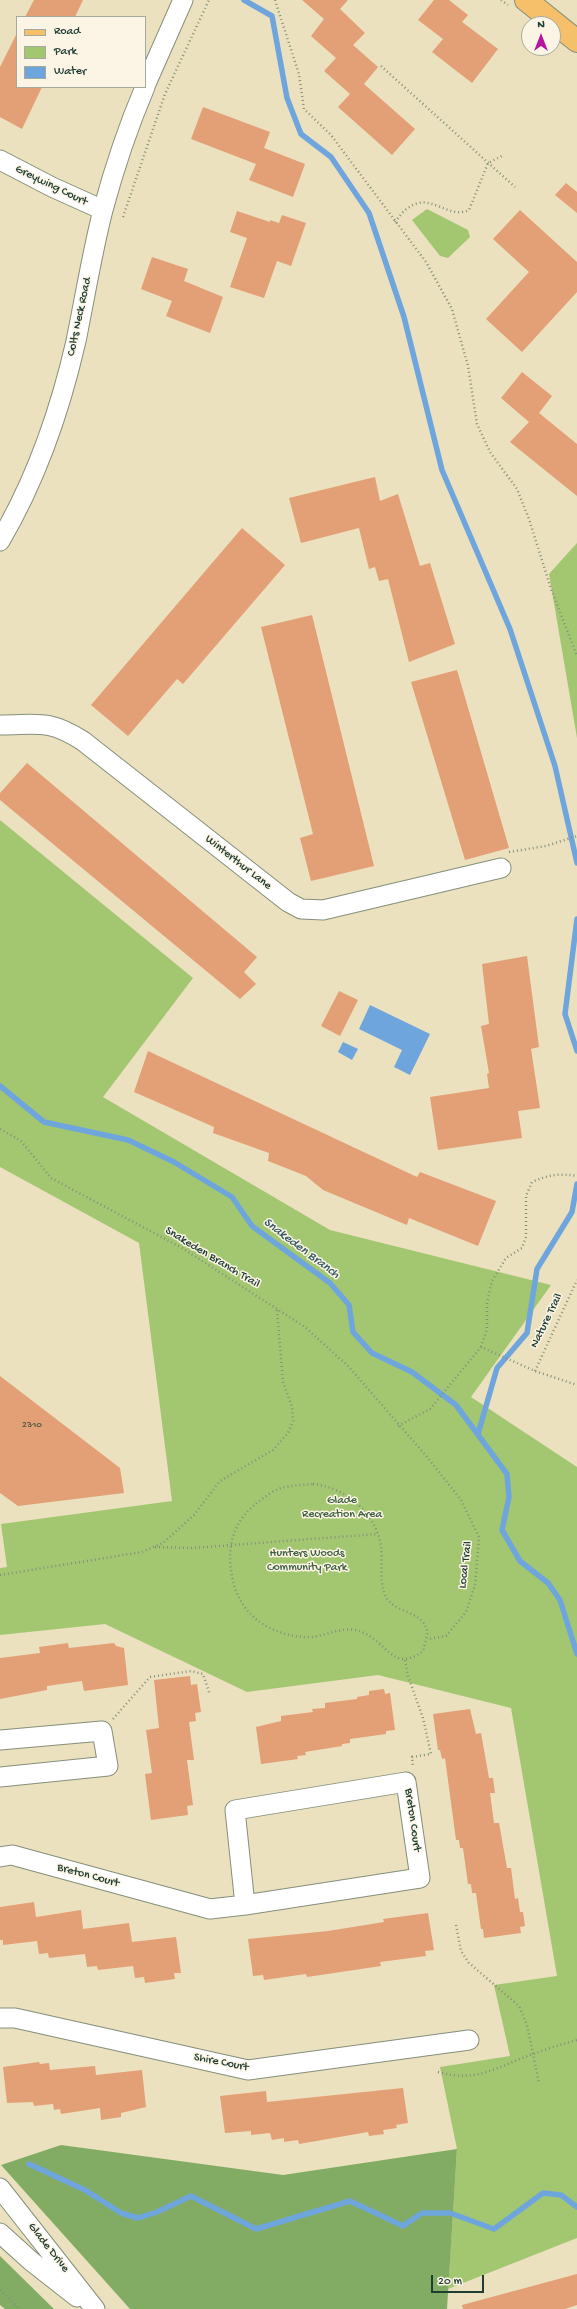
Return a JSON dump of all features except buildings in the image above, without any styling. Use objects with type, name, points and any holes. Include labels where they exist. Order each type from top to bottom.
[{"type":"main road","points":[[526,0],[577,41]]},
{"type":"street","name":"Colts Neck Road","points":[[146,84],[183,0]]},
{"type":"street","name":"Colts Neck Road","points":[[0,541],[30,484],[58,410],[76,340],[104,210],[127,133],[144,88]]},
{"type":"street","name":"Greywing Court","points":[[0,160],[38,181],[104,210]]},
{"type":"street","name":"Winterthur Lane","points":[[0,725],[46,724],[69,732],[84,741],[288,902],[301,909],[312,911],[340,907],[501,868]]},
{"type":"street","points":[[0,1740],[102,1731],[108,1766],[0,1777]]},
{"type":"street","name":"Breton Court","points":[[0,1855],[12,1855],[210,1909],[245,1905],[420,1878],[406,1782],[235,1810],[245,1905]]},
{"type":"street","name":"Shire Court","points":[[0,2018],[15,2018],[248,2070],[469,2040]]},
{"type":"street","name":"Glade Drive","points":[[0,2188],[94,2309]]},
{"type":"street","name":"Glade Drive","points":[[0,2233],[31,2261],[94,2309]]},
{"type":"path","points":[[123,216],[166,94],[209,0]]},
{"type":"path","points":[[275,0],[299,74],[304,109],[331,135],[426,262],[452,309],[468,366],[477,424],[490,452],[517,489],[529,519],[551,589],[577,656]]},
{"type":"path","points":[[381,66],[515,186]]},
{"type":"path","points":[[395,222],[408,208],[420,202],[435,203],[454,213],[462,213],[469,210],[488,163],[502,156]]},
{"type":"path","points":[[521,849],[546,846],[577,836]]},
{"type":"path","name":"Snakeden Branch Trail","points":[[0,1129],[21,1141],[51,1178],[182,1248],[305,1327],[349,1367],[398,1426]]},
{"type":"path","points":[[398,1426],[430,1409],[481,1347],[488,1329],[488,1303],[492,1280],[506,1258],[522,1248],[526,1237],[526,1196],[532,1182],[547,1175],[560,1174],[577,1176]]},
{"type":"path","name":"Nature Trail","points":[[535,1370],[577,1280]]},
{"type":"path","points":[[0,1575],[142,1552],[163,1543],[194,1515],[220,1480],[272,1450],[288,1433],[293,1421],[292,1407],[283,1382],[277,1310]]},
{"type":"path","points":[[481,1347],[492,1350],[535,1370],[577,1385]]},
{"type":"path","name":"Local Trail","points":[[398,1426],[461,1500],[479,1537],[475,1585],[466,1612],[446,1636],[428,1639]]},
{"type":"path","points":[[298,1485],[325,1485],[346,1495],[368,1516],[378,1534],[381,1546],[385,1595],[391,1603],[422,1621],[428,1632],[428,1639],[423,1651],[405,1660],[390,1653],[376,1640],[353,1630],[299,1637],[276,1631],[258,1621],[246,1609],[234,1588],[230,1564],[230,1544],[240,1520],[258,1502],[270,1493],[285,1487],[298,1485]]},
{"type":"path","points":[[153,1547],[193,1548],[378,1534]]},
{"type":"path","points":[[405,1660],[408,1676],[423,1718],[430,1754],[412,1757],[414,1772],[406,1782]]},
{"type":"path","points":[[102,1731],[150,1677],[191,1671],[203,1674],[210,1696]]},
{"type":"path","points":[[456,1925],[461,1951],[469,1962],[519,2006],[528,2025],[539,2083]]},
{"type":"path","points":[[438,2072],[456,2077],[483,2074],[533,2054],[577,2040]]},
{"type":"path","points":[[0,2290],[20,2309]]},
{"type":"green space","points":[[427,209],[468,230],[470,237],[448,258],[440,256],[412,220]]},
{"type":"green space","points":[[577,543],[577,738],[549,574]]},
{"type":"green space","name":"Glade Recreation Area","points":[[0,820],[193,978],[103,1097],[330,1230],[551,1285],[471,1397],[577,1467],[577,2238],[448,2289],[457,2149],[440,2067],[510,2056],[494,1985],[557,1976],[511,1708],[378,1675],[247,1692],[105,1624],[0,1635],[0,1568],[7,1567],[1,1524],[172,1501],[139,1243],[0,1167]]},
{"type":"green space","points":[[61,2145],[283,2175],[457,2149],[447,2309],[130,2309],[1,2165]]},
{"type":"green space","points":[[0,2256],[54,2309],[5,2309],[0,2305]]},
{"type":"water","points":[[370,1005],[430,1034],[410,1075],[394,1067],[402,1050],[359,1029]]},
{"type":"water","points":[[343,1042],[358,1049],[352,1060],[338,1052]]},
{"type":"waterway","points":[[244,0],[272,16],[287,98],[301,134],[331,157],[369,213],[404,317],[442,470],[510,629],[555,766],[577,863]]},
{"type":"waterway","points":[[577,919],[565,1014],[577,1051]]},
{"type":"waterway","name":"Snakeden Branch","points":[[0,1086],[44,1122],[128,1140],[174,1162],[232,1197],[252,1226],[330,1283],[349,1305],[353,1332],[372,1353],[412,1372],[456,1405],[507,1474],[509,1497],[502,1530],[520,1561],[548,1583],[560,1600],[577,1654]]},
{"type":"waterway","points":[[478,1434],[497,1368],[527,1333],[537,1269],[572,1212],[577,1184]]},
{"type":"waterway","points":[[29,2164],[85,2190],[121,2213],[138,2218],[157,2212],[191,2196],[256,2229],[350,2201],[403,2226],[422,2213],[450,2213],[494,2229],[543,2193],[561,2195],[577,2207]]},
{"type":"park label","name":"Hunters Woods Community Park","points":[[307,1561]]}]
